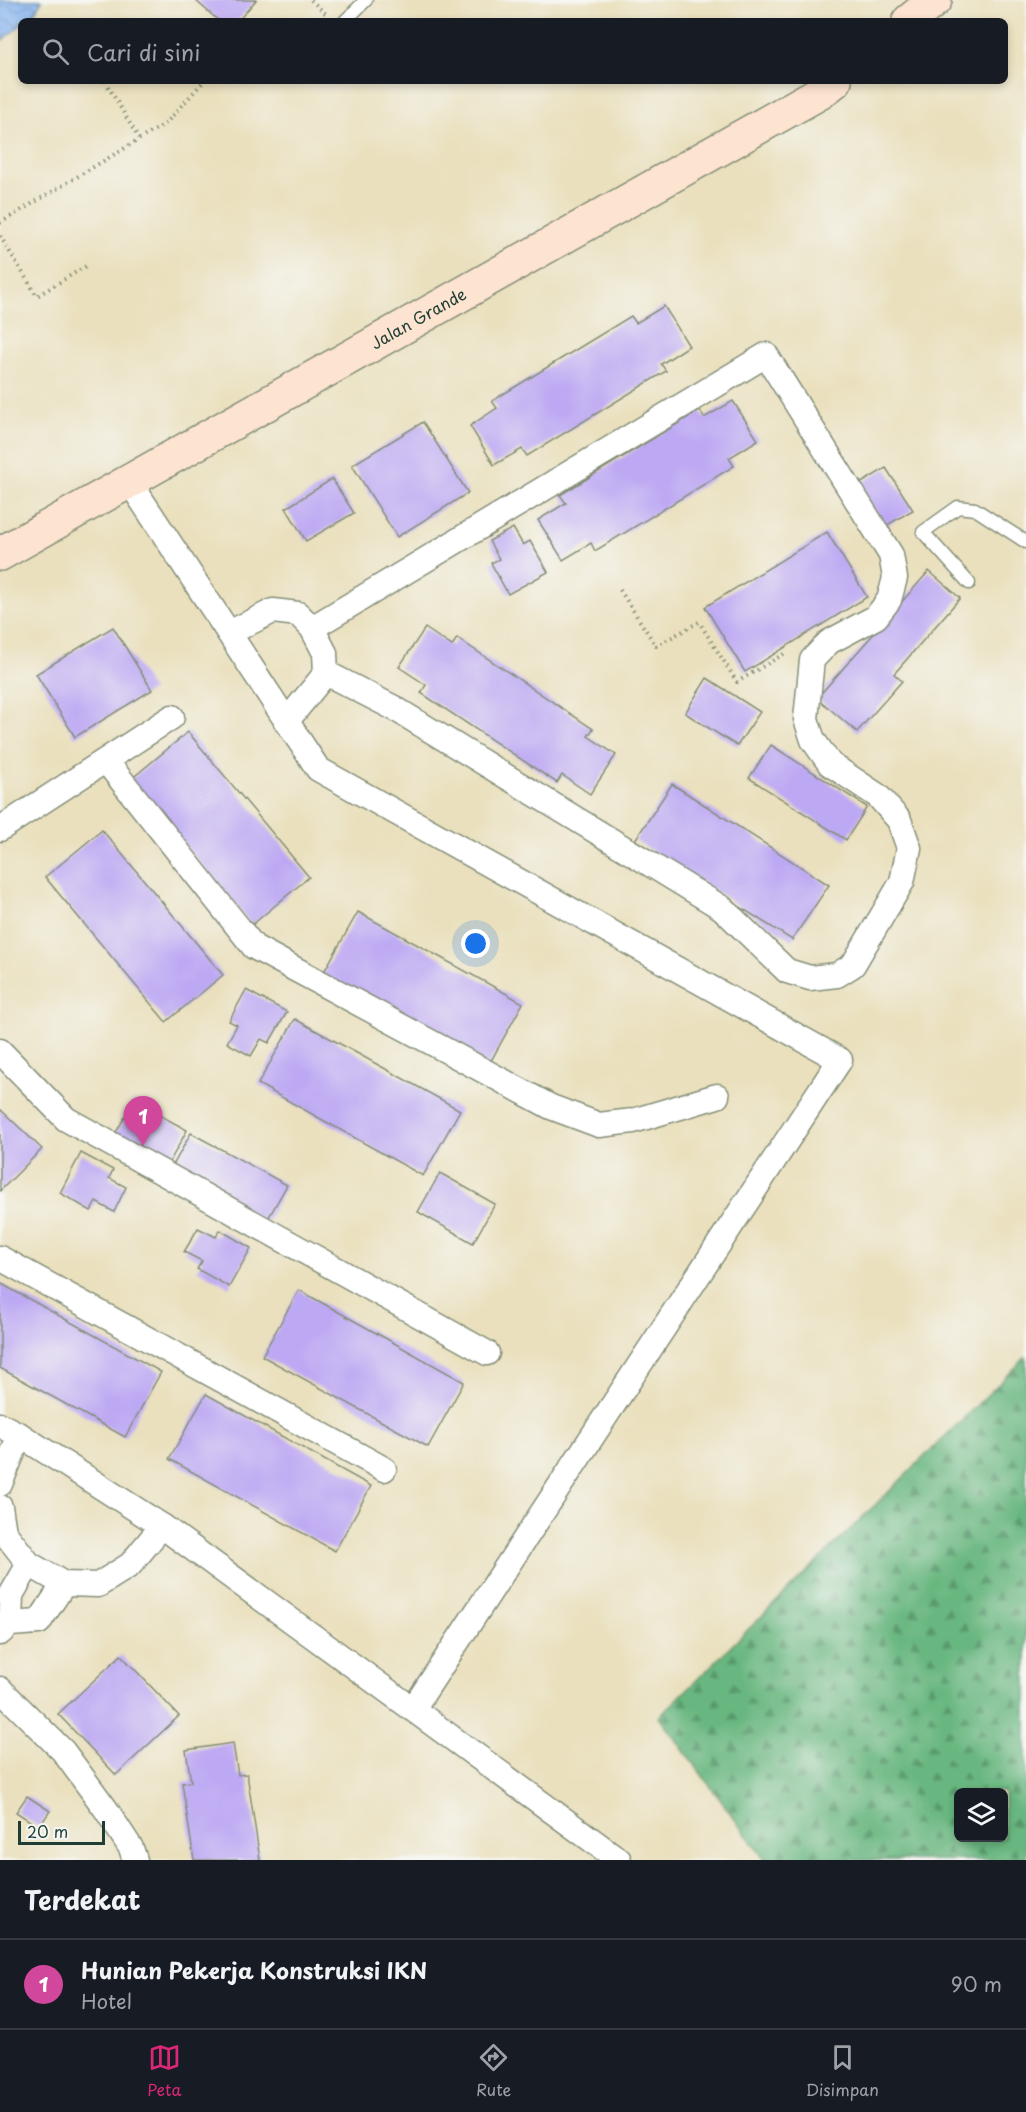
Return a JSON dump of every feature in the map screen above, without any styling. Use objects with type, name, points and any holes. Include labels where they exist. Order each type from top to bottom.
[{"type":"street","points":[[913,18],[935,0]]},
{"type":"street","name":"Jalan Grande","points":[[0,554],[821,92],[831,84]]},
{"type":"street","points":[[312,628],[766,354],[891,555],[895,578],[889,600],[876,617],[828,642],[812,660],[806,719],[813,740],[830,764],[878,796],[899,820],[909,848],[902,882],[853,965],[837,975],[810,978],[787,971],[722,908],[394,708],[326,674]]},
{"type":"street","points":[[129,481],[318,770],[840,1060],[413,1709]]},
{"type":"street","points":[[229,633],[273,611],[298,614],[312,628],[325,653],[326,674],[286,722]]},
{"type":"street","points":[[0,829],[172,717]]},
{"type":"street","points":[[106,760],[254,947],[551,1107],[599,1125],[633,1121],[717,1096]]},
{"type":"street","points":[[0,1051],[66,1119],[487,1353]]},
{"type":"street","points":[[0,1258],[384,1469]]},
{"type":"street","points":[[0,1484],[10,1430],[162,1526],[619,1860]]},
{"type":"street","points":[[0,1507],[4,1532],[28,1564],[64,1584],[98,1585],[130,1565],[162,1526]]},
{"type":"street","points":[[28,1564],[11,1595],[5,1629],[39,1622],[64,1584]]},
{"type":"street","points":[[0,1689],[63,1751],[105,1808],[131,1848],[135,1860]]},
{"type":"lane","points":[[348,18],[366,0]]},
{"type":"lane","points":[[969,584],[923,532],[957,507],[975,509],[1026,542]]},
{"type":"path","points":[[310,0],[330,18]]},
{"type":"path","points":[[107,84],[139,139]]},
{"type":"path","points":[[0,223],[165,124],[201,84]]},
{"type":"path","points":[[0,236],[37,296],[86,266]]},
{"type":"path","points":[[620,590],[656,646],[699,622],[737,682],[810,639],[819,653]]},
{"type":"green space","points":[[1026,1357],[1026,1860],[765,1860],[659,1717]]},
{"type":"water","points":[[0,0],[42,0],[31,16],[18,18],[18,27],[0,42]]},
{"type":"building","points":[[195,0],[256,0],[241,18],[216,18]]},
{"type":"building","points":[[664,306],[689,346],[661,364],[666,371],[527,456],[522,449],[494,465],[470,426],[497,408],[492,401],[631,316],[636,323]]},
{"type":"building","points":[[733,401],[758,440],[729,458],[734,466],[595,551],[591,543],[563,560],[538,520],[566,503],[560,495],[700,410],[704,418]]},
{"type":"building","points":[[423,422],[468,493],[397,537],[352,465]]},
{"type":"building","points":[[886,468],[913,510],[884,527],[858,485]]},
{"type":"building","points":[[332,479],[354,513],[306,541],[286,508]]},
{"type":"building","points":[[513,528],[523,545],[530,541],[548,572],[508,594],[491,563],[499,559],[489,541]]},
{"type":"building","points":[[827,532],[867,597],[745,672],[705,607]]},
{"type":"building","points":[[929,571],[960,598],[894,674],[902,681],[857,732],[817,698]]},
{"type":"building","points":[[113,627],[152,690],[75,737],[36,674]]},
{"type":"building","points":[[425,628],[452,646],[457,638],[593,729],[588,736],[616,755],[590,794],[562,775],[557,783],[421,693],[426,685],[399,667]]},
{"type":"building","points":[[707,678],[760,712],[737,746],[685,713]]},
{"type":"building","points":[[188,732],[309,877],[252,925],[130,780]]},
{"type":"building","points":[[771,745],[867,807],[846,840],[749,778]]},
{"type":"building","points":[[672,784],[829,885],[792,940],[635,840]]},
{"type":"building","points":[[102,830],[223,975],[166,1022],[45,877]]},
{"type":"building","points":[[358,912],[523,1003],[487,1068],[321,977]]},
{"type":"building","points":[[246,990],[287,1012],[269,1043],[261,1039],[251,1056],[227,1043],[237,1025],[229,1021]]},
{"type":"building","points":[[295,1019],[460,1110],[423,1176],[258,1084]]},
{"type":"building","points":[[134,1101],[187,1130],[168,1165],[114,1136]]},
{"type":"building","points":[[0,1109],[42,1149],[0,1191]]},
{"type":"building","points":[[191,1133],[287,1185],[266,1222],[171,1169]]},
{"type":"building","points":[[81,1153],[113,1170],[109,1178],[126,1187],[114,1212],[96,1202],[91,1211],[60,1193]]},
{"type":"building","points":[[440,1173],[495,1204],[473,1243],[418,1212]]},
{"type":"building","points":[[198,1228],[216,1237],[220,1230],[251,1248],[229,1287],[197,1269],[202,1261],[184,1252]]},
{"type":"building","points":[[0,1283],[161,1372],[125,1437],[0,1368]]},
{"type":"building","points":[[299,1290],[464,1382],[428,1447],[262,1356]]},
{"type":"building","points":[[206,1394],[371,1486],[335,1551],[169,1459]]},
{"type":"building","points":[[121,1655],[179,1716],[116,1775],[58,1714]]},
{"type":"building","points":[[233,1743],[238,1775],[247,1774],[260,1860],[194,1860],[182,1783],[191,1782],[186,1750]]},
{"type":"building","points":[[27,1796],[50,1811],[39,1827],[16,1812]]},
{"type":"place","name":"Hunian Pekerja Konstruksi IKN","points":[[143,1146]]}]
